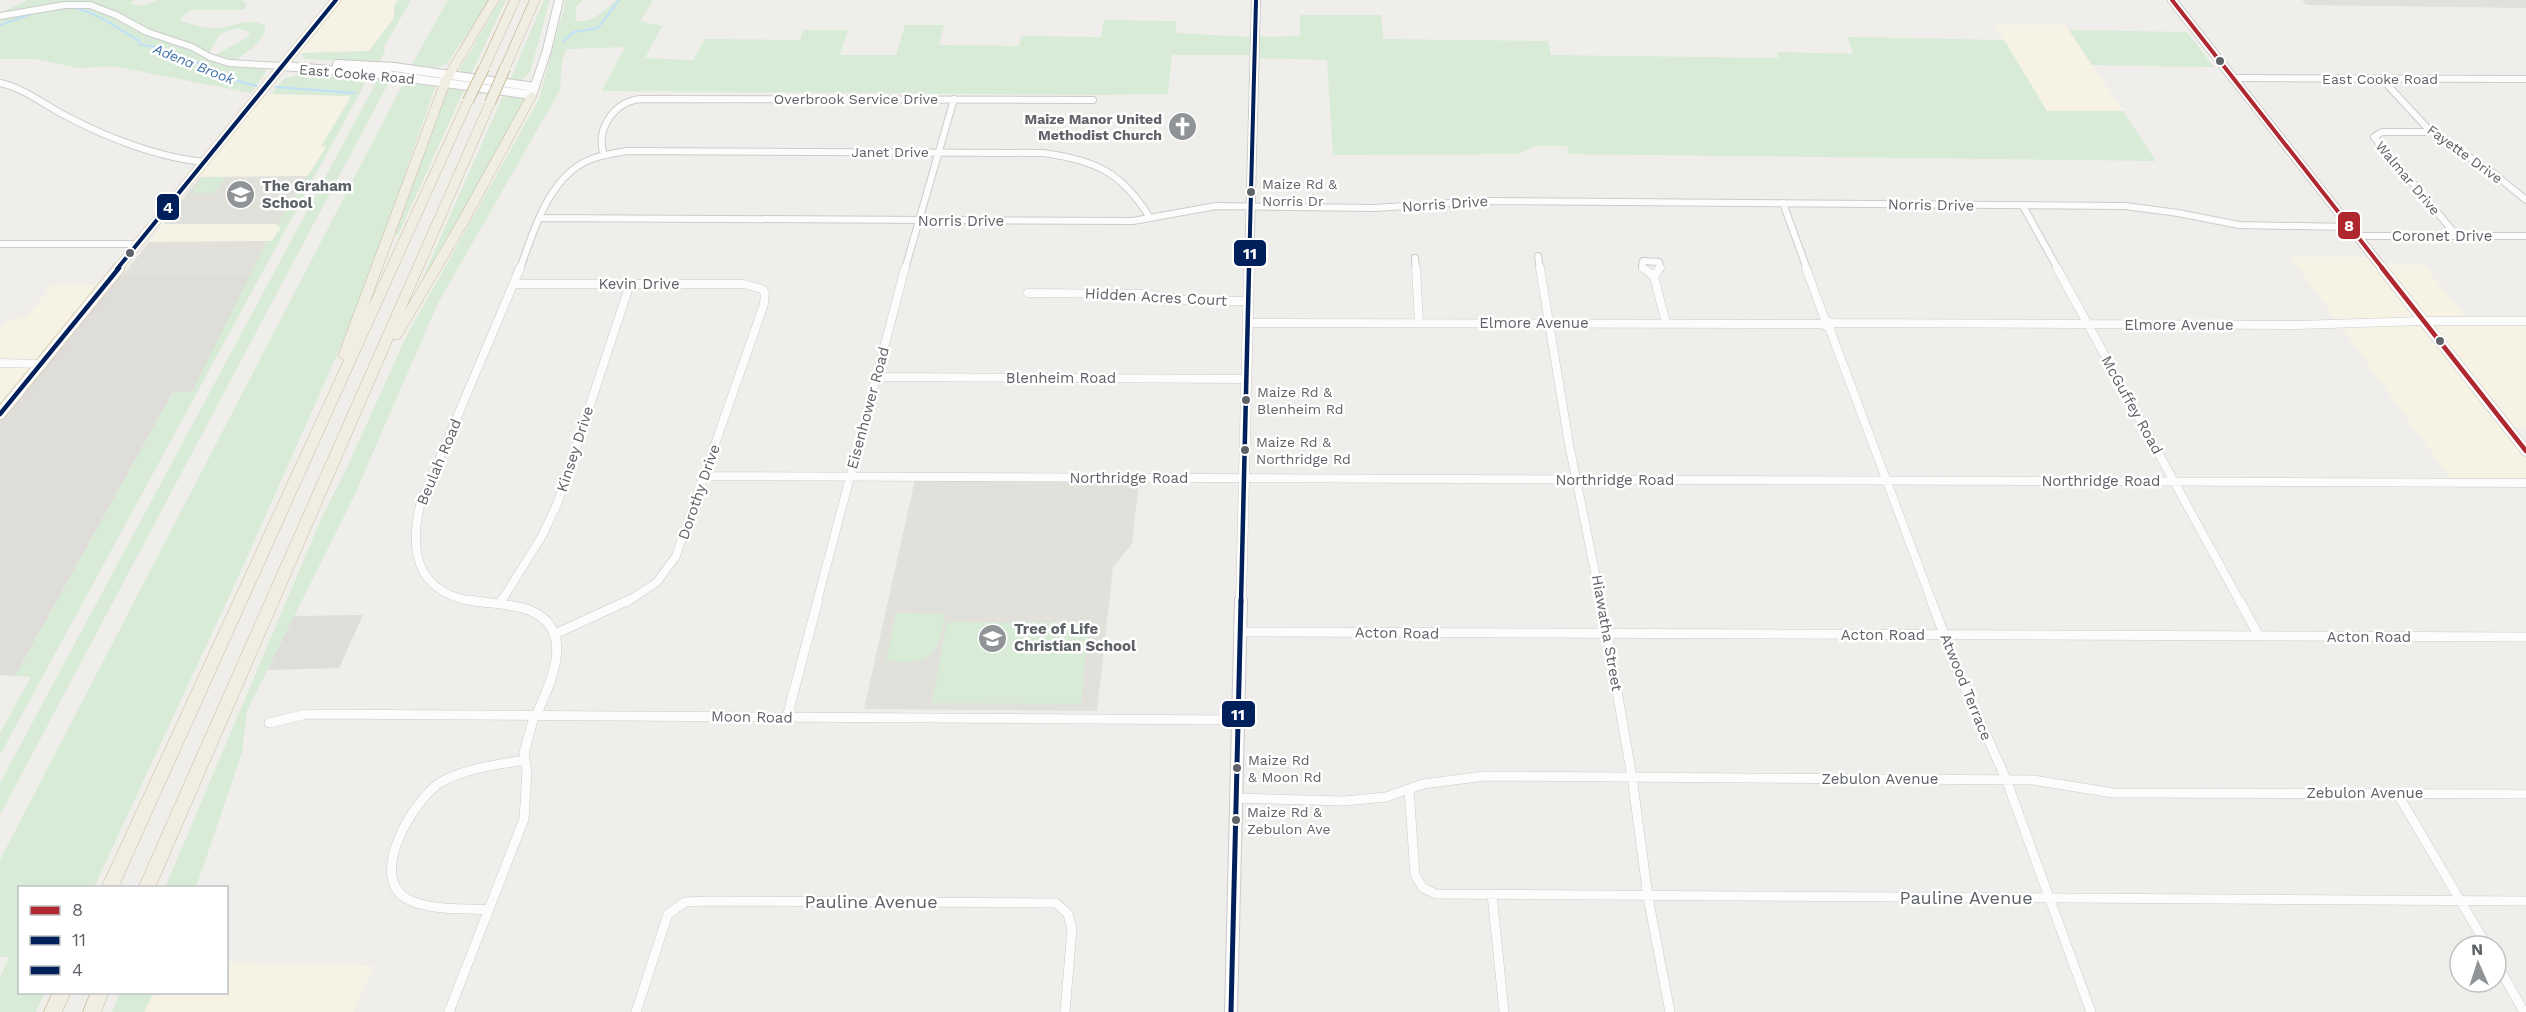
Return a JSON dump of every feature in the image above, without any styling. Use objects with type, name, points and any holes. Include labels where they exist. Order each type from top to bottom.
[{"type":"highway","points":[[324,419],[349,341],[447,78],[494,0]]},
{"type":"highway","points":[[110,886],[515,0]]},
{"type":"highway","points":[[147,886],[535,0]]},
{"type":"highway","points":[[364,389],[461,225],[533,91]]},
{"type":"highway","points":[[53,1012],[62,994]]},
{"type":"highway","points":[[92,1012],[100,994]]},
{"type":"main road","points":[[0,414],[336,0]]},
{"type":"main road","points":[[533,91],[547,50],[559,0]]},
{"type":"main road","points":[[1231,1012],[1256,0]]},
{"type":"main road","points":[[2172,0],[2526,451]]},
{"type":"main road","name":"East Cooke Road","points":[[283,66],[447,78],[533,91]]},
{"type":"street","points":[[0,16],[65,5],[90,5],[116,15],[147,32],[192,47],[219,60],[229,63],[283,66]]},
{"type":"street","name":"East Cooke Road","points":[[2234,78],[2526,79]]},
{"type":"street","name":"Fayette Drive","points":[[2382,79],[2431,132],[2492,172],[2526,200]]},
{"type":"street","points":[[0,83],[29,91],[67,117],[120,140],[192,161],[206,162]]},
{"type":"street","name":"Overbrook Service Drive","points":[[604,154],[600,148],[600,139],[615,109],[630,100],[668,98],[1093,100]]},
{"type":"street","name":"Eisenhower Road","points":[[787,717],[918,220],[954,99]]},
{"type":"street","name":"Walmar Drive","points":[[2431,132],[2382,132],[2374,137],[2457,236]]},
{"type":"street","name":"Janet Drive","points":[[604,154],[627,151],[1042,153],[1082,159],[1108,170],[1126,183],[1141,201],[1150,218]]},
{"type":"street","name":"Beulah Road","points":[[555,634],[546,621],[535,612],[518,606],[470,601],[453,596],[428,580],[418,569],[414,555],[413,534],[420,505],[541,218],[560,183],[577,166],[604,154]]},
{"type":"street","name":"Norris Drive","points":[[541,218],[1116,221],[1150,218],[1200,208],[1397,208],[1481,201],[2125,206],[2178,213],[2239,225],[2350,227]]},
{"type":"street","name":"Atwood Terrace","points":[[1783,203],[1975,714],[2006,779],[2091,1012]]},
{"type":"street","name":"McGuffey Road","points":[[2023,206],[2259,636]]},
{"type":"street","name":"Coronet Drive","points":[[2358,236],[2526,236]]},
{"type":"street","points":[[0,244],[139,244]]},
{"type":"street","name":"Hiawatha Street","points":[[1538,256],[1569,444],[1578,480],[1632,777],[1648,897],[1670,1012]]},
{"type":"street","points":[[1415,258],[1419,323]]},
{"type":"street","points":[[1654,276],[1666,323]]},
{"type":"street","name":"Kevin Drive","points":[[515,284],[736,284],[762,289]]},
{"type":"street","name":"Kinsey Drive","points":[[500,604],[542,536],[558,502],[630,284]]},
{"type":"street","name":"Dorothy Drive","points":[[555,634],[625,603],[657,582],[676,556],[764,304],[765,293],[762,289]]},
{"type":"street","name":"Hidden Acres Court","points":[[1028,293],[1144,294],[1192,301],[1248,301]]},
{"type":"street","name":"Elmore Avenue","points":[[1247,323],[2301,326],[2425,321],[2526,321]]},
{"type":"street","points":[[0,363],[43,363]]},
{"type":"street","name":"Blenheim Road","points":[[877,377],[1245,379]]},
{"type":"street","name":"Northridge Road","points":[[704,476],[2526,483]]},
{"type":"street","name":"Acton Road","points":[[1240,632],[2526,638]]},
{"type":"street","points":[[449,1012],[524,819],[527,772],[524,753],[535,716],[555,670],[557,655],[555,634]]},
{"type":"street","name":"Moon Road","points":[[269,723],[307,714],[1237,720]]},
{"type":"street","points":[[489,910],[445,907],[418,902],[401,894],[392,879],[393,859],[403,826],[424,795],[448,778],[525,760]]},
{"type":"street","name":"Zebulon Avenue","points":[[1236,798],[1344,801],[1386,796],[1423,784],[1485,776],[2006,779],[2046,781],[2114,793],[2526,794]]},
{"type":"street","name":"Pauline Avenue","points":[[1409,789],[1415,875],[1419,884],[1426,891],[1436,894],[2526,901]]},
{"type":"street","points":[[2397,793],[2480,934]]},
{"type":"street","points":[[1492,895],[1504,1012]]},
{"type":"street","name":"Pauline Avenue","points":[[636,1012],[668,914],[685,902],[710,901],[1056,903],[1064,908],[1071,917],[1072,929],[1065,1012]]},
{"type":"street","points":[[2508,983],[2524,1012]]},
{"type":"shaded area","points":[[336,0],[398,0],[394,5],[394,18],[369,51],[293,53]]},
{"type":"shaded area","points":[[2302,0],[2526,0],[2526,8],[2306,5]]},
{"type":"shaded area","points":[[1995,25],[2065,25],[2123,111],[2047,111]]},
{"type":"shaded area","points":[[271,94],[350,96],[322,146],[327,146],[309,176],[194,177],[258,96]]},
{"type":"shaded area","name":"The Graham School","points":[[309,176],[278,224],[164,224],[200,177]]},
{"type":"shaded area","points":[[164,224],[278,224],[277,226],[281,226],[272,241],[149,242]]},
{"type":"shaded area","points":[[267,241],[251,276],[122,276],[149,242]]},
{"type":"shaded area","points":[[2291,257],[2374,257],[2381,265],[2424,265],[2468,321],[2520,320],[2526,328],[2526,428],[2507,428],[2526,453],[2526,483],[2453,482]]},
{"type":"shaded area","points":[[122,276],[251,276],[192,392],[173,392],[15,676],[0,675],[0,411],[105,285]]},
{"type":"shaded area","points":[[53,285],[105,285],[0,411],[0,330],[10,319],[25,318]]},
{"type":"shaded area","name":"Tree of Life Christian School","points":[[915,480],[1139,481],[1132,544],[1113,567],[1097,711],[864,709]]},
{"type":"shaded area","points":[[363,615],[339,668],[267,670],[294,616]]},
{"type":"shaded area","points":[[228,963],[373,966],[353,1012],[144,1012],[153,994],[228,994]]},
{"type":"green space","points":[[28,0],[134,0],[131,4],[141,6],[158,0],[240,0],[246,2],[246,8],[243,10],[190,10],[181,21],[210,28],[248,22],[265,26],[265,32],[258,43],[230,64],[267,70],[251,93],[113,66],[78,68],[35,59],[0,59],[0,13]],"holes":[[[237,28],[249,32],[249,36],[210,58],[209,53],[220,34]]]},
{"type":"green space","points":[[398,0],[411,0],[384,47],[385,51],[379,62],[304,59],[302,53],[369,51],[394,18],[394,5]]},
{"type":"green space","points":[[448,0],[489,0],[447,64],[431,69],[412,64]]},
{"type":"green space","points":[[500,0],[506,0],[471,74],[461,72],[460,69]]},
{"type":"green space","points":[[544,0],[550,0],[530,72],[523,79],[510,80]]},
{"type":"green space","points":[[566,0],[583,0],[576,7],[576,21],[583,21],[598,15],[617,0],[653,0],[640,21],[662,26],[645,58],[693,60],[705,39],[800,40],[803,30],[848,30],[840,55],[896,55],[905,25],[944,25],[939,45],[1019,46],[1021,36],[1101,37],[1104,20],[1176,21],[1176,33],[1251,37],[1251,55],[1172,55],[1168,94],[602,91],[625,47],[566,49],[562,61],[560,90],[437,305],[355,494],[247,711],[242,753],[196,886],[166,886],[321,519],[346,470],[406,337],[539,99]]},
{"type":"green space","points":[[1300,15],[1381,15],[1383,39],[1548,41],[1551,55],[1778,58],[1777,52],[1853,54],[1848,37],[2004,40],[2047,111],[2123,111],[2156,161],[1569,154],[1567,146],[1535,146],[1519,154],[1333,155],[1327,60],[1259,58],[1259,37],[1300,36]]},
{"type":"green space","points":[[2069,30],[2187,32],[2214,67],[2092,65]]},
{"type":"green space","points":[[300,74],[368,78],[0,755],[0,733],[31,677],[15,676],[173,392],[192,392],[267,241],[272,241],[281,227],[276,226],[326,147],[321,146],[350,99],[349,96],[271,94],[284,79]]},
{"type":"green space","points":[[378,79],[390,80],[0,815],[0,783]]},
{"type":"green space","points":[[404,82],[435,87],[367,284],[343,341],[240,573],[94,886],[18,886],[18,994],[45,994],[36,1012],[0,1012],[0,978],[9,957],[0,957],[0,860]]},
{"type":"green space","points":[[447,88],[464,90],[398,235],[394,235]]},
{"type":"green space","points":[[503,96],[526,99],[423,283],[420,284]]},
{"type":"green space","points":[[203,177],[226,177],[214,193],[191,193]]},
{"type":"green space","points":[[896,613],[944,614],[940,639],[930,655],[912,661],[886,660]]},
{"type":"green space","points":[[947,622],[1089,623],[1081,704],[932,703]]},
{"type":"green space","points":[[119,994],[153,994],[144,1012],[112,1012]]},
{"type":"waterway","name":"Adena Brook","points":[[563,41],[574,32],[598,28],[619,0]]},
{"type":"waterway","name":"Adena Brook","points":[[0,25],[56,8],[83,10],[107,21],[138,40],[141,45],[171,51],[227,76],[257,86]]},
{"type":"waterway","name":"Adena Brook","points":[[276,87],[354,93]]},
{"type":"transit line","name":"4","points":[[0,414],[336,0]]},
{"type":"transit line","name":"11","points":[[1231,1012],[1256,0]]},
{"type":"transit line","name":"8","points":[[2172,0],[2526,451]]},
{"type":"place","name":"Maize Manor United Methodist Church","points":[[1183,127]]},
{"type":"place","name":"Maize Rd & Norris Dr","points":[[1251,192]]},
{"type":"place","name":"The Graham School","points":[[241,195]]},
{"type":"place","name":"Maize Rd & Blenheim Rd","points":[[1246,400]]},
{"type":"place","name":"Maize Rd & Northridge Rd","points":[[1245,450]]},
{"type":"place","name":"Tree of Life Christian School","points":[[993,638]]},
{"type":"place","name":"Maize Rd & Moon Rd","points":[[1237,768]]},
{"type":"place","name":"Maize Rd & Zebulon Ave","points":[[1236,820]]}]
